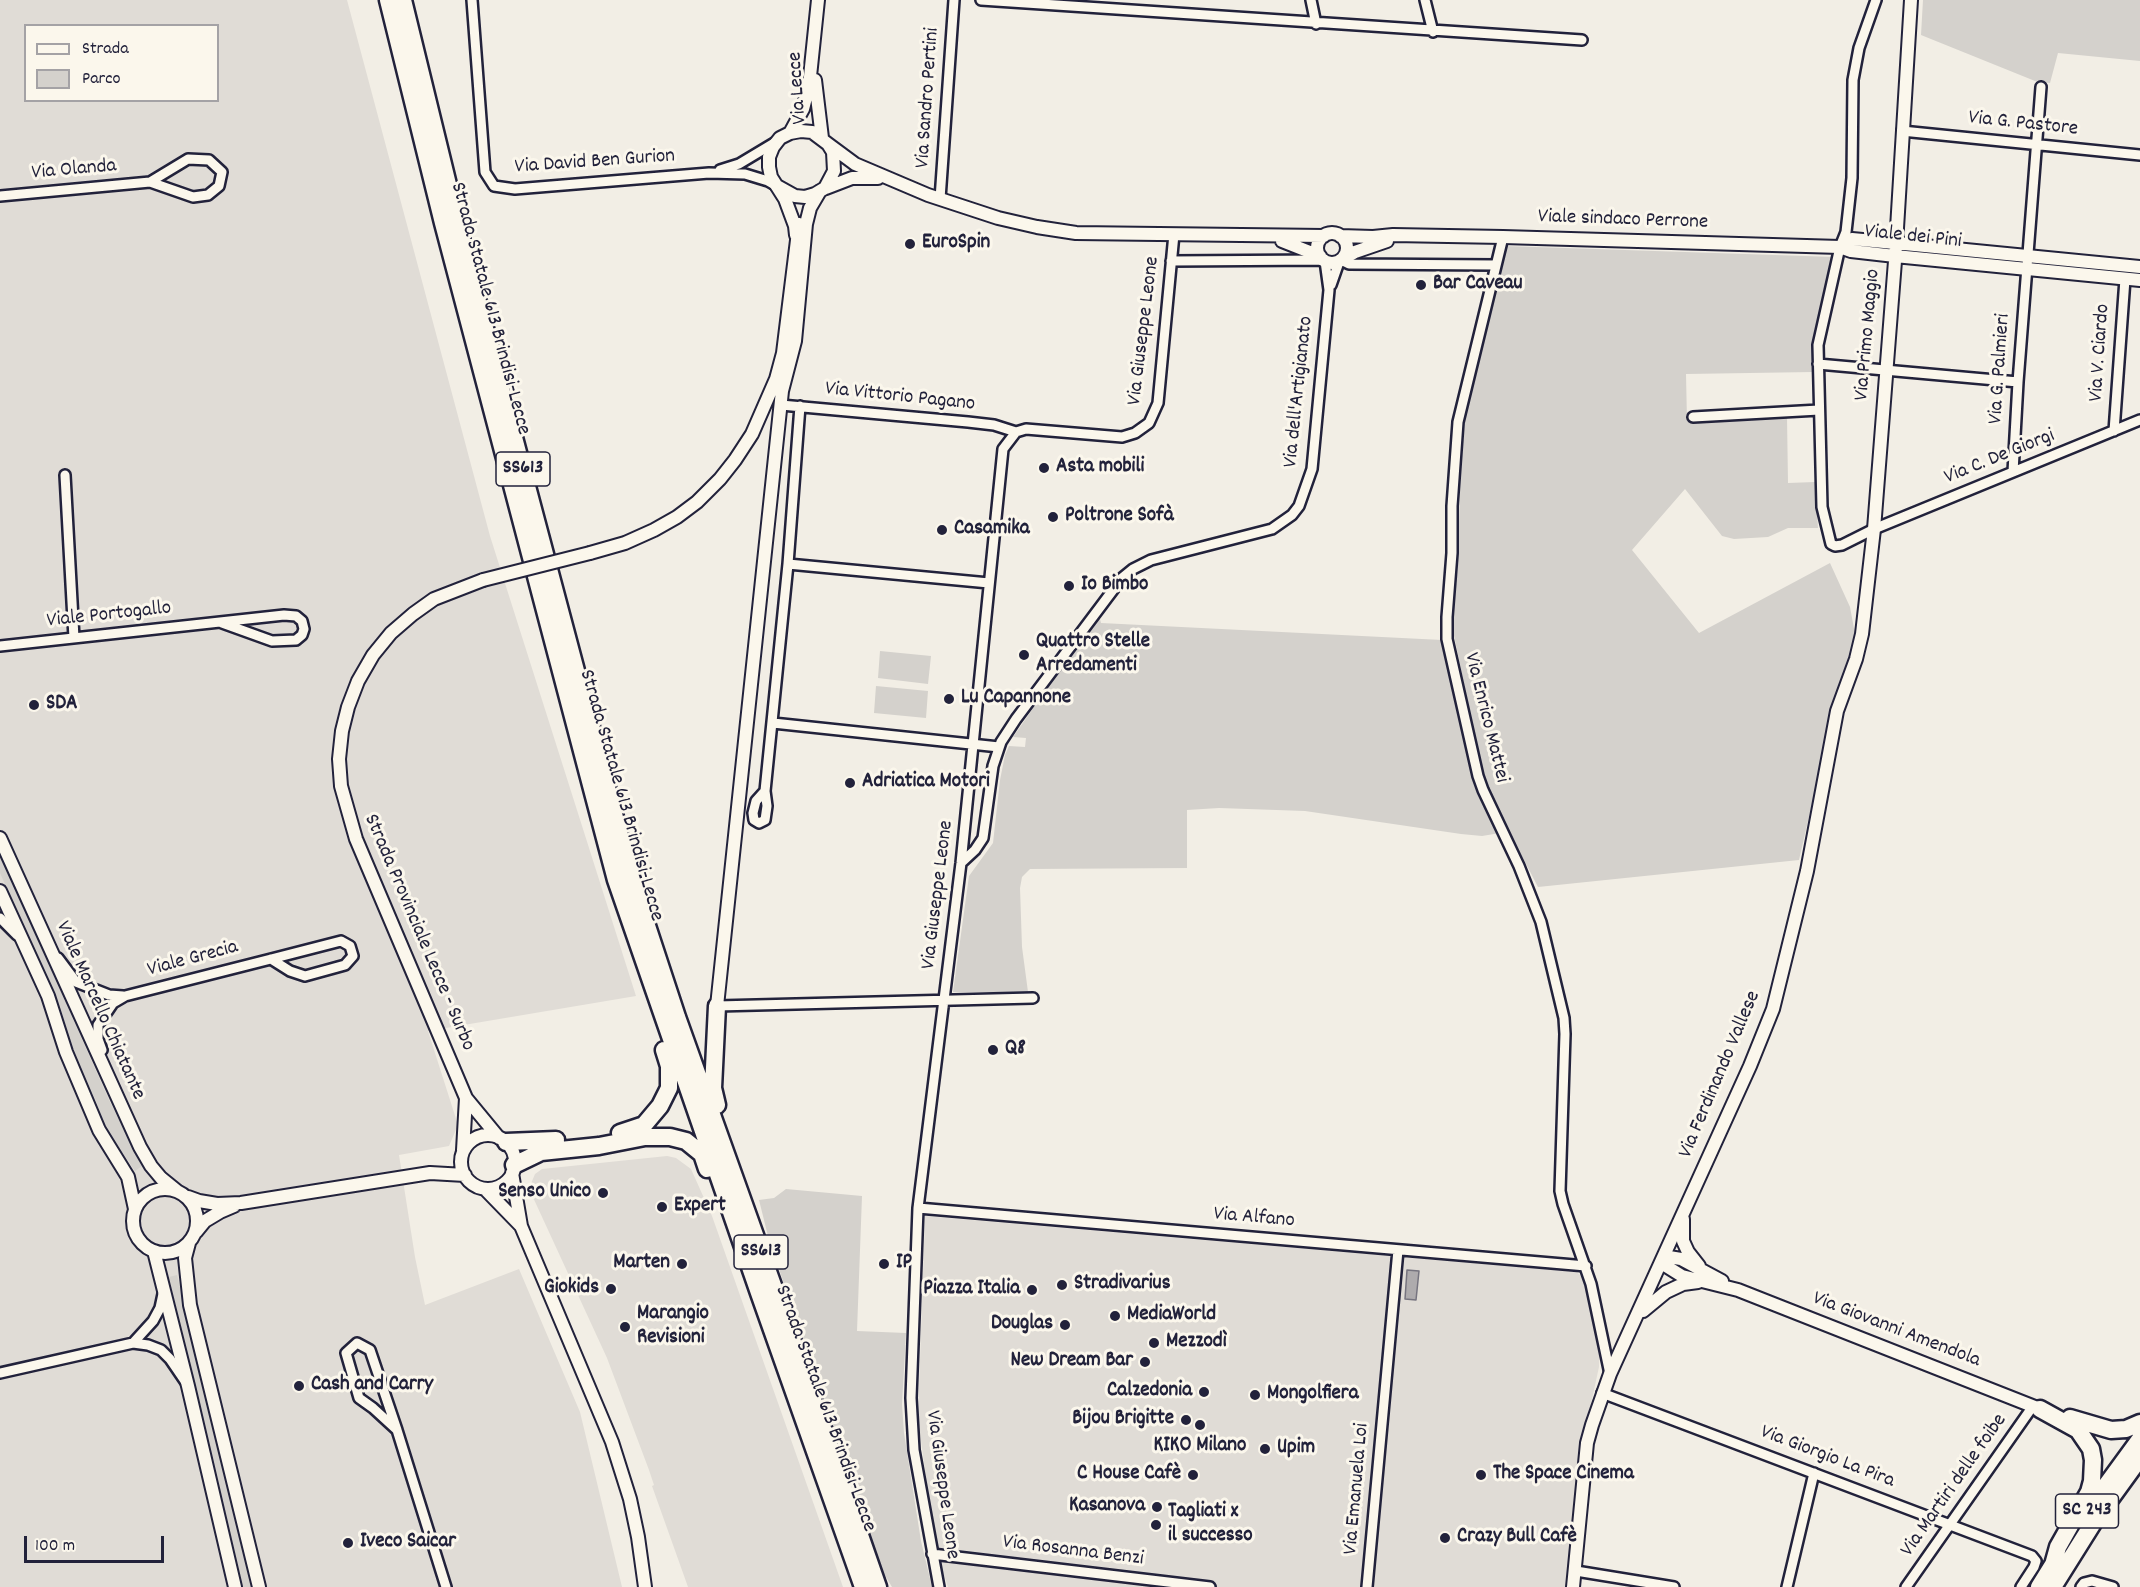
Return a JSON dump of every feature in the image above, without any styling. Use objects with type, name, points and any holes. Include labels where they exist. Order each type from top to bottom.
[{"type":"highway","name":"Strada Statale 613 Brindisi-Lecce","points":[[387,0],[443,223],[616,880],[863,1587]]},
{"type":"highway","name":"Strada Statale 613 Brindisi-Lecce","points":[[403,0],[461,238],[630,874],[677,1017],[878,1587]]},
{"type":"highway","points":[[502,1140],[534,1142],[617,1134],[644,1125],[660,1106],[669,1088],[669,1066],[642,985],[640,951]]},
{"type":"highway","points":[[717,1006],[713,1088],[752,1208],[752,1226]]},
{"type":"highway","points":[[513,1169],[541,1152],[599,1146],[645,1137],[670,1137],[686,1141],[702,1154],[741,1265],[759,1293]]},
{"type":"highway","points":[[2037,1407],[2111,1430],[2126,1429],[2140,1423]]},
{"type":"highway","points":[[2037,1407],[2078,1430],[2091,1449],[2093,1460],[2089,1492],[2058,1547],[2053,1565]]},
{"type":"highway","name":"SC 243","points":[[2040,1587],[2099,1493],[2140,1439]]},
{"type":"highway","name":"SC 243","points":[[2053,1587],[2095,1521],[2140,1458]]},
{"type":"street","name":"Via David Ben Gurion","points":[[472,0],[485,172],[494,186],[515,189],[709,172],[745,174],[777,186]]},
{"type":"street","name":"Via Lecce","points":[[785,136],[807,98],[818,0]]},
{"type":"street","name":"Via Sandro Pertini","points":[[940,199],[954,0]]},
{"type":"street","points":[[981,0],[1433,32],[1582,40]]},
{"type":"street","points":[[1311,0],[1316,24]]},
{"type":"street","points":[[1425,0],[1433,32]]},
{"type":"street","points":[[1693,417],[1819,410],[1818,345],[1840,247],[1846,232],[1852,177],[1853,80],[1858,48],[1876,0]]},
{"type":"street","name":"Via Primo Maggio","points":[[1874,529],[1896,242],[1911,0]]},
{"type":"street","name":"Via Lecce","points":[[815,37],[815,90],[825,141]]},
{"type":"street","name":"Via G. Palmieri","points":[[2013,472],[2026,262],[2041,87]]},
{"type":"street","points":[[796,238],[791,213],[771,177],[769,156],[773,147],[785,136],[801,131],[812,132],[855,164],[940,199],[998,218],[1076,233],[1324,236],[1335,234],[1340,236],[1347,246],[1341,260]]},
{"type":"street","name":"Via G. Pastore","points":[[1902,131],[2140,154]]},
{"type":"street","name":"Via David Ben Gurion","points":[[709,172],[739,164],[785,136]]},
{"type":"street","points":[[796,238],[802,213],[834,171],[833,152],[825,141]]},
{"type":"street","name":"Via Olanda","points":[[0,196],[150,182],[193,197],[208,195],[219,186],[222,172],[209,160],[188,159],[150,182]]},
{"type":"street","points":[[777,186],[795,196],[805,197],[844,180],[863,177],[876,177],[901,184]]},
{"type":"street","points":[[820,191],[810,208],[806,224],[795,341],[781,405],[717,1006],[1033,998]]},
{"type":"street","name":"Via Giuseppe Leone","points":[[939,1587],[914,1450],[911,1398],[918,1208],[962,863],[1003,448],[1016,432],[1026,429],[1122,437],[1135,433],[1149,423],[1158,403],[1174,234]]},
{"type":"street","points":[[1257,235],[1289,242],[1329,263],[1341,260],[1349,264],[1496,265]]},
{"type":"street","points":[[1322,259],[1318,245],[1324,236]]},
{"type":"street","name":"Viale sindaco Perrone","points":[[1340,236],[1503,237],[1840,247]]},
{"type":"street","name":"Viale sindaco Perrone","points":[[1341,260],[1375,244],[1405,236]]},
{"type":"street","name":"Via Enrico Mattei","points":[[1503,237],[1458,422],[1446,629],[1478,776],[1519,866],[1541,922],[1564,1018],[1560,1191],[1586,1266],[1610,1374]]},
{"type":"street","name":"Strada Provinciale Lecce - Surbo","points":[[502,1140],[466,1098],[356,839],[341,786],[339,759],[342,731],[348,707],[358,681],[373,655],[391,633],[412,614],[434,599],[483,580],[624,543],[654,530],[697,502],[720,479],[756,426],[776,379],[783,353],[796,238]]},
{"type":"street","name":"Viale dei Pini","points":[[1840,247],[1852,239],[1896,242],[2140,280]]},
{"type":"street","name":"Viale dei Pini","points":[[1840,247],[1851,251],[1895,256],[2140,267]]},
{"type":"street","points":[[1172,261],[1322,259]]},
{"type":"street","name":"Via dell'Artigianato","points":[[1322,259],[1329,290]]},
{"type":"street","name":"Via dell'Artigianato","points":[[962,863],[983,838],[993,766],[999,747],[1016,719],[1114,586],[1132,569],[1151,560],[1272,529],[1292,515],[1299,506],[1312,469],[1329,290],[1341,260]]},
{"type":"street","name":"Via V. Ciardo","points":[[2114,431],[2125,279]]},
{"type":"street","points":[[1818,364],[2018,382]]},
{"type":"street","name":"Via Vittorio Pagano","points":[[781,405],[986,424],[1016,432]]},
{"type":"street","points":[[765,791],[788,564],[800,406]]},
{"type":"street","name":"Via C. De Giorgi","points":[[1819,410],[1822,507],[1831,544],[1835,546],[2140,420]]},
{"type":"street","points":[[64,475],[74,638]]},
{"type":"street","name":"Via Ferdinando Vallese","points":[[1573,1587],[1587,1443],[1602,1393],[1750,1066],[1773,1009],[1807,871],[1837,711],[1856,659],[1862,634],[1874,529]]},
{"type":"street","points":[[788,564],[989,583]]},
{"type":"street","name":"Viale Portogallo","points":[[0,646],[284,615],[296,616],[302,621],[304,629],[302,635],[296,640],[272,641],[222,623]]},
{"type":"street","points":[[772,723],[973,742],[999,747]]},
{"type":"street","name":"Viale Marcello Chiatante","points":[[0,838],[116,1095],[151,1166],[160,1178],[182,1194]]},
{"type":"street","name":"Viale Marcello Chiatante","points":[[0,891],[48,996],[66,1052],[99,1130],[128,1177],[135,1209],[134,1229],[145,1246],[154,1251],[235,1587]]},
{"type":"street","points":[[0,918],[22,940]]},
{"type":"street","name":"Viale Grecia","points":[[116,1095],[98,1039],[98,1025],[112,1003],[125,996],[341,941],[350,946],[353,956],[345,965],[305,976],[290,971],[271,959]]},
{"type":"street","name":"Viale Grecia","points":[[51,952],[76,982],[109,995],[125,996]]},
{"type":"street","name":"Strada Provinciale Lecce - Surbo","points":[[462,1155],[466,1098]]},
{"type":"street","points":[[430,1173],[462,1155],[468,1144],[482,1136],[502,1140],[511,1149],[521,1226],[612,1442],[630,1498],[645,1587]]},
{"type":"street","points":[[462,1155],[465,1175],[477,1186],[485,1189],[521,1226]]},
{"type":"street","points":[[485,1189],[501,1185],[513,1169]]},
{"type":"street","points":[[135,1209],[140,1200],[157,1189],[167,1188],[199,1201],[218,1204],[241,1203],[430,1173],[465,1175]]},
{"type":"street","points":[[182,1194],[197,1214],[185,1258],[190,1305],[259,1587]]},
{"type":"street","points":[[154,1251],[172,1252],[192,1238],[205,1221],[241,1203]]},
{"type":"street","name":"Via Alfano","points":[[918,1208],[1586,1266]]},
{"type":"street","name":"Via Giovanni Amendola","points":[[1685,1209],[1683,1240],[1706,1277]]},
{"type":"street","name":"Via Emanuela Loi","points":[[1367,1587],[1398,1250]]},
{"type":"street","name":"Via Giovanni Amendola","points":[[1663,1259],[1675,1257],[1706,1277],[2037,1407]]},
{"type":"street","points":[[1635,1321],[1648,1305],[1666,1292],[1706,1277]]},
{"type":"street","points":[[133,1343],[153,1321],[160,1308],[164,1291]]},
{"type":"street","points":[[397,1430],[359,1398],[346,1353],[357,1342],[370,1350],[397,1430],[446,1587]]},
{"type":"street","points":[[0,1372],[133,1343],[161,1350],[170,1359],[188,1386]]},
{"type":"street","name":"Via Giorgio La Pira","points":[[1602,1393],[2032,1556],[2036,1561],[2020,1587]]},
{"type":"street","name":"Via Martiri delle foibe","points":[[1906,1587],[2037,1407]]},
{"type":"street","points":[[1787,1587],[1814,1473]]},
{"type":"street","name":"Via Rosanna Benzi","points":[[932,1554],[1210,1587]]},
{"type":"street","points":[[1576,1571],[1674,1587]]},
{"type":"street","points":[[1119,1576],[1119,1587]]},
{"type":"street","points":[[2081,1587],[2084,1583],[2092,1581],[2113,1587]]},
{"type":"shaded area","points":[[0,0],[347,0],[490,536],[636,996],[428,1031],[458,1125],[449,1146],[399,1155],[415,1257],[425,1305],[519,1269],[580,1412],[622,1587],[0,1587]]},
{"type":"shaded area","points":[[667,1156],[676,1158],[691,1169],[712,1216],[843,1587],[688,1587],[652,1486],[654,1485],[649,1470],[607,1358],[531,1193],[530,1186],[535,1174],[542,1169]]},
{"type":"shaded area","points":[[925,1216],[1577,1272],[1587,1282],[1599,1367],[1585,1431],[1568,1587],[948,1587],[941,1566],[928,1494],[918,1417]]},
{"type":"shaded area","points":[[1407,1270],[1419,1271],[1416,1300],[1405,1299]]},
{"type":"green space","points":[[1923,0],[2140,0],[2140,61],[2058,53],[2050,83],[2035,81],[1921,35]]},
{"type":"green space","points":[[1505,246],[1835,257],[1814,332],[1813,372],[1686,374],[1687,421],[1787,417],[1788,483],[1815,482],[1818,528],[1788,528],[1768,537],[1734,539],[1722,536],[1685,489],[1632,550],[1699,633],[1830,563],[1850,607],[1855,634],[1836,699],[1799,860],[1538,887],[1499,812],[1483,775],[1452,626],[1458,565],[1460,480],[1466,405]]},
{"type":"green space","points":[[1096,618],[1100,619],[1101,623],[1442,640],[1451,686],[1475,779],[1500,833],[1482,836],[1461,834],[1305,811],[1219,808],[1187,810],[1187,868],[1030,869],[1022,877],[1020,888],[1022,947],[1028,992],[953,992],[969,876],[993,843],[1005,755],[1009,746],[1025,747],[1026,738],[1013,737]]},
{"type":"green space","points":[[880,651],[931,656],[928,684],[878,678]]},
{"type":"green space","points":[[876,686],[928,691],[926,718],[874,713]]},
{"type":"green space","points":[[0,855],[108,1098],[142,1166],[135,1171],[106,1128],[73,1051],[60,1007],[0,873]]},
{"type":"green space","points":[[786,1189],[862,1196],[857,1331],[906,1333],[902,1404],[904,1433],[921,1541],[932,1587],[892,1587],[883,1572],[769,1240],[759,1200],[774,1198]]},
{"type":"green space","points":[[177,1275],[251,1587],[243,1587],[169,1277]]},
{"type":"place","name":"EuroSpin","points":[[910,244]]},
{"type":"place","name":"Bar Caveau","points":[[1421,285]]},
{"type":"place","name":"Asta mobili","points":[[1044,468]]},
{"type":"place","name":"Poltrone Sofà","points":[[1053,517]]},
{"type":"place","name":"Casamika","points":[[942,530]]},
{"type":"place","name":"Io Bimbo","points":[[1069,586]]},
{"type":"place","name":"Quattro Stelle Arredamenti","points":[[1024,655]]},
{"type":"place","name":"Lu Capannone","points":[[949,699]]},
{"type":"place","name":"SDA","points":[[34,705]]},
{"type":"place","name":"Adriatica Motori","points":[[850,783]]},
{"type":"place","name":"Q8","points":[[993,1050]]},
{"type":"place","name":"Senso Unico","points":[[603,1193]]},
{"type":"place","name":"Expert","points":[[662,1207]]},
{"type":"place","name":"Marten","points":[[682,1264]]},
{"type":"place","name":"IP","points":[[884,1264]]},
{"type":"place","name":"Stradivarius","points":[[1062,1285]]},
{"type":"place","name":"Giokids","points":[[611,1289]]},
{"type":"place","name":"Piazza Italia","points":[[1032,1290]]},
{"type":"place","name":"MediaWorld","points":[[1115,1316]]},
{"type":"place","name":"Douglas","points":[[1065,1325]]},
{"type":"place","name":"Marangio Revisioni","points":[[625,1327]]},
{"type":"place","name":"Mezzodì","points":[[1154,1343]]},
{"type":"place","name":"New Dream Bar","points":[[1145,1362]]},
{"type":"place","name":"Cash and Carry","points":[[299,1386]]},
{"type":"place","name":"Calzedonia","points":[[1204,1392]]},
{"type":"place","name":"Mongolfiera","points":[[1255,1395]]},
{"type":"place","name":"Bijou Brigitte","points":[[1186,1420]]},
{"type":"place","name":"KIKO Milano","points":[[1200,1425]]},
{"type":"place","name":"Upim","points":[[1265,1449]]},
{"type":"place","name":"C House Cafè","points":[[1193,1475]]},
{"type":"place","name":"The Space Cinema","points":[[1481,1475]]},
{"type":"place","name":"Kasanova","points":[[1157,1507]]},
{"type":"place","name":"Tagliati x il successo","points":[[1156,1525]]},
{"type":"place","name":"Crazy Bull Cafè","points":[[1445,1538]]},
{"type":"place","name":"Iveco Saicar","points":[[348,1543]]}]
